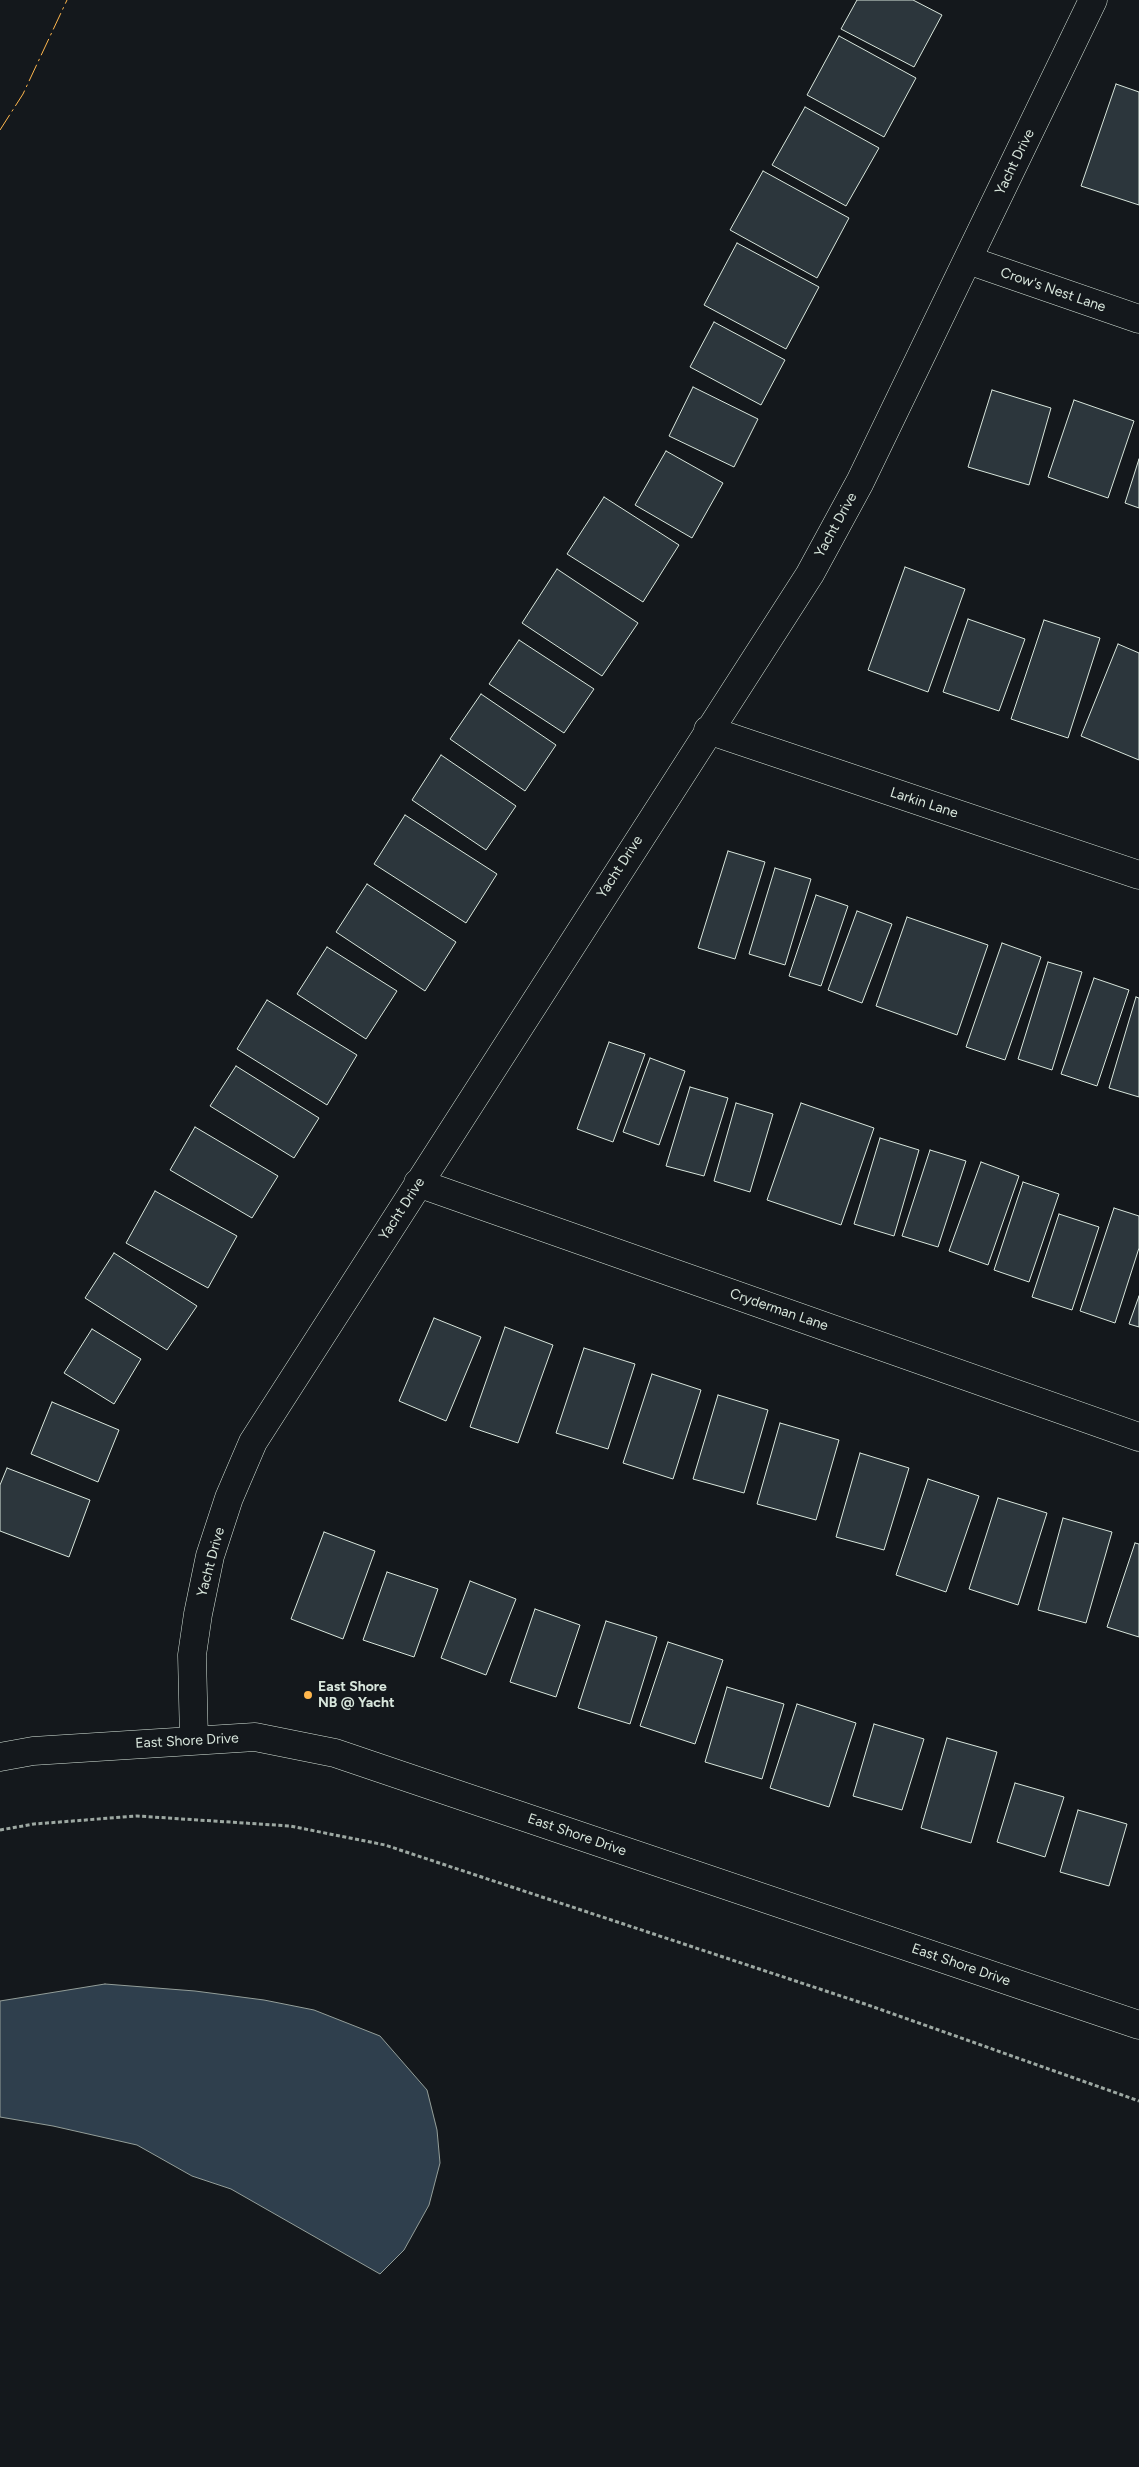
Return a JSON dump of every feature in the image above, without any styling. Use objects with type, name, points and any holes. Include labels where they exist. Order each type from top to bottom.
[{"type":"street","name":"Yacht Drive","points":[[194,1740],[192,1655],[210,1556],[229,1498],[253,1442],[814,566],[860,482],[1093,0]]},
{"type":"street","name":"Crow's Nest Lane","points":[[968,260],[1139,320]]},
{"type":"street","name":"Larkin Lane","points":[[708,730],[1139,875]]},
{"type":"street","name":"Cryderman Lane","points":[[418,1184],[1139,1437]]},
{"type":"street","name":"East Shore Drive","points":[[0,1757],[33,1751],[255,1737],[335,1754],[1139,2025]]},
{"type":"path","points":[[0,1830],[34,1824],[136,1816],[290,1826],[385,1846],[868,2005],[1139,2101]]},
{"type":"water","points":[[105,1984],[195,1991],[264,2000],[314,2010],[380,2036],[427,2090],[437,2130],[440,2163],[429,2205],[404,2250],[380,2274],[231,2189],[192,2176],[137,2145],[53,2126],[0,2117],[0,2001]]},
{"type":"building","points":[[857,0],[913,0],[942,15],[914,67],[841,29]]},
{"type":"building","points":[[839,36],[916,78],[884,137],[807,95]]},
{"type":"building","points":[[1116,84],[1139,92],[1139,205],[1081,186]]},
{"type":"building","points":[[805,107],[879,148],[846,206],[772,165]]},
{"type":"building","points":[[763,171],[849,218],[817,278],[730,230]]},
{"type":"building","points":[[737,243],[819,287],[786,349],[704,305]]},
{"type":"building","points":[[714,322],[785,360],[761,405],[690,367]]},
{"type":"building","points":[[693,387],[758,419],[734,467],[669,436]]},
{"type":"building","points":[[992,390],[1051,408],[1029,485],[968,467]]},
{"type":"building","points":[[1074,400],[1134,421],[1108,498],[1048,477]]},
{"type":"building","points":[[666,451],[723,483],[692,538],[635,505]]},
{"type":"building","points":[[1139,459],[1139,508],[1125,503]]},
{"type":"building","points":[[604,497],[679,545],[643,602],[567,554]]},
{"type":"building","points":[[905,567],[965,589],[928,692],[868,670]]},
{"type":"building","points":[[557,569],[638,623],[602,676],[522,623]]},
{"type":"building","points":[[968,619],[1025,639],[999,711],[943,692]]},
{"type":"building","points":[[1044,620],[1100,638],[1068,738],[1011,719]]},
{"type":"building","points":[[519,640],[594,689],[564,733],[489,684]]},
{"type":"building","points":[[1118,644],[1139,653],[1139,760],[1081,736]]},
{"type":"building","points":[[481,694],[556,745],[525,791],[450,739]]},
{"type":"building","points":[[441,755],[516,806],[486,850],[412,800]]},
{"type":"building","points":[[405,815],[497,874],[466,923],[374,864]]},
{"type":"building","points":[[728,851],[765,862],[735,959],[698,948]]},
{"type":"building","points":[[775,868],[811,879],[785,965],[749,954]]},
{"type":"building","points":[[367,884],[456,942],[425,991],[336,932]]},
{"type":"building","points":[[816,895],[848,906],[821,986],[789,976]]},
{"type":"building","points":[[857,911],[892,924],[862,1003],[828,990]]},
{"type":"building","points":[[907,917],[988,945],[957,1035],[876,1006]]},
{"type":"building","points":[[1002,943],[1041,957],[1005,1060],[966,1047]]},
{"type":"building","points":[[327,947],[397,991],[366,1039],[297,994]]},
{"type":"building","points":[[1048,962],[1082,972],[1052,1070],[1018,1059]]},
{"type":"building","points":[[1094,978],[1129,990],[1097,1086],[1061,1074]]},
{"type":"building","points":[[1136,997],[1139,998],[1139,1097],[1109,1088]]},
{"type":"building","points":[[267,1000],[357,1055],[327,1105],[237,1049]]},
{"type":"building","points":[[609,1042],[645,1054],[613,1142],[577,1129]]},
{"type":"building","points":[[650,1058],[685,1071],[659,1145],[623,1132]]},
{"type":"building","points":[[236,1066],[319,1118],[294,1158],[210,1106]]},
{"type":"building","points":[[690,1087],[728,1098],[704,1176],[666,1166]]},
{"type":"building","points":[[736,1103],[773,1114],[750,1192],[714,1181]]},
{"type":"building","points":[[801,1103],[874,1128],[841,1225],[767,1200]]},
{"type":"building","points":[[195,1127],[278,1176],[252,1218],[170,1170]]},
{"type":"building","points":[[880,1138],[919,1150],[894,1236],[854,1224]]},
{"type":"building","points":[[930,1150],[966,1161],[938,1247],[902,1236]]},
{"type":"building","points":[[981,1162],[1019,1176],[988,1265],[949,1251]]},
{"type":"building","points":[[1023,1182],[1059,1194],[1029,1282],[994,1270]]},
{"type":"building","points":[[155,1191],[237,1236],[208,1288],[126,1243]]},
{"type":"building","points":[[1114,1208],[1139,1216],[1139,1248],[1115,1323],[1080,1311]]},
{"type":"building","points":[[1059,1214],[1099,1227],[1072,1310],[1032,1297]]},
{"type":"building","points":[[114,1253],[197,1306],[167,1350],[85,1298]]},
{"type":"building","points":[[1139,1296],[1139,1327],[1129,1324]]},
{"type":"building","points":[[434,1318],[481,1337],[446,1421],[399,1401]]},
{"type":"building","points":[[505,1327],[553,1345],[518,1443],[470,1427]]},
{"type":"building","points":[[92,1329],[141,1359],[114,1404],[64,1373]]},
{"type":"building","points":[[584,1348],[635,1364],[608,1449],[556,1433]]},
{"type":"building","points":[[652,1374],[701,1390],[673,1479],[623,1463]]},
{"type":"building","points":[[718,1395],[768,1410],[744,1493],[693,1479]]},
{"type":"building","points":[[52,1402],[119,1430],[98,1482],[31,1454]]},
{"type":"building","points":[[780,1423],[839,1440],[816,1520],[757,1504]]},
{"type":"building","points":[[860,1453],[909,1468],[884,1550],[836,1537]]},
{"type":"building","points":[[7,1468],[90,1500],[69,1557],[0,1531],[0,1485]]},
{"type":"building","points":[[928,1479],[979,1496],[946,1592],[896,1575]]},
{"type":"building","points":[[998,1498],[1047,1513],[1018,1605],[969,1589]]},
{"type":"building","points":[[1063,1518],[1112,1532],[1086,1623],[1038,1610]]},
{"type":"building","points":[[324,1532],[375,1551],[343,1639],[291,1619]]},
{"type":"building","points":[[1135,1543],[1139,1544],[1139,1637],[1107,1627]]},
{"type":"building","points":[[387,1572],[438,1589],[414,1657],[363,1640]]},
{"type":"building","points":[[470,1581],[516,1599],[486,1675],[441,1658]]},
{"type":"building","points":[[535,1609],[580,1625],[556,1697],[510,1682]]},
{"type":"building","points":[[606,1621],[657,1637],[630,1724],[578,1708]]},
{"type":"building","points":[[668,1642],[723,1660],[695,1744],[640,1726]]},
{"type":"building","points":[[727,1687],[784,1704],[762,1779],[705,1762]]},
{"type":"building","points":[[797,1704],[856,1723],[829,1807],[770,1788]]},
{"type":"building","points":[[874,1724],[924,1739],[902,1810],[853,1796]]},
{"type":"building","points":[[947,1738],[997,1752],[971,1843],[921,1828]]},
{"type":"building","points":[[1015,1783],[1064,1797],[1045,1857],[997,1842]]},
{"type":"building","points":[[1078,1810],[1127,1824],[1109,1886],[1060,1872]]},
{"type":"power","points":[[0,130],[23,94],[67,0]]},
{"type":"place","name":"East Shore NB @ Yacht","points":[[308,1695]]}]
